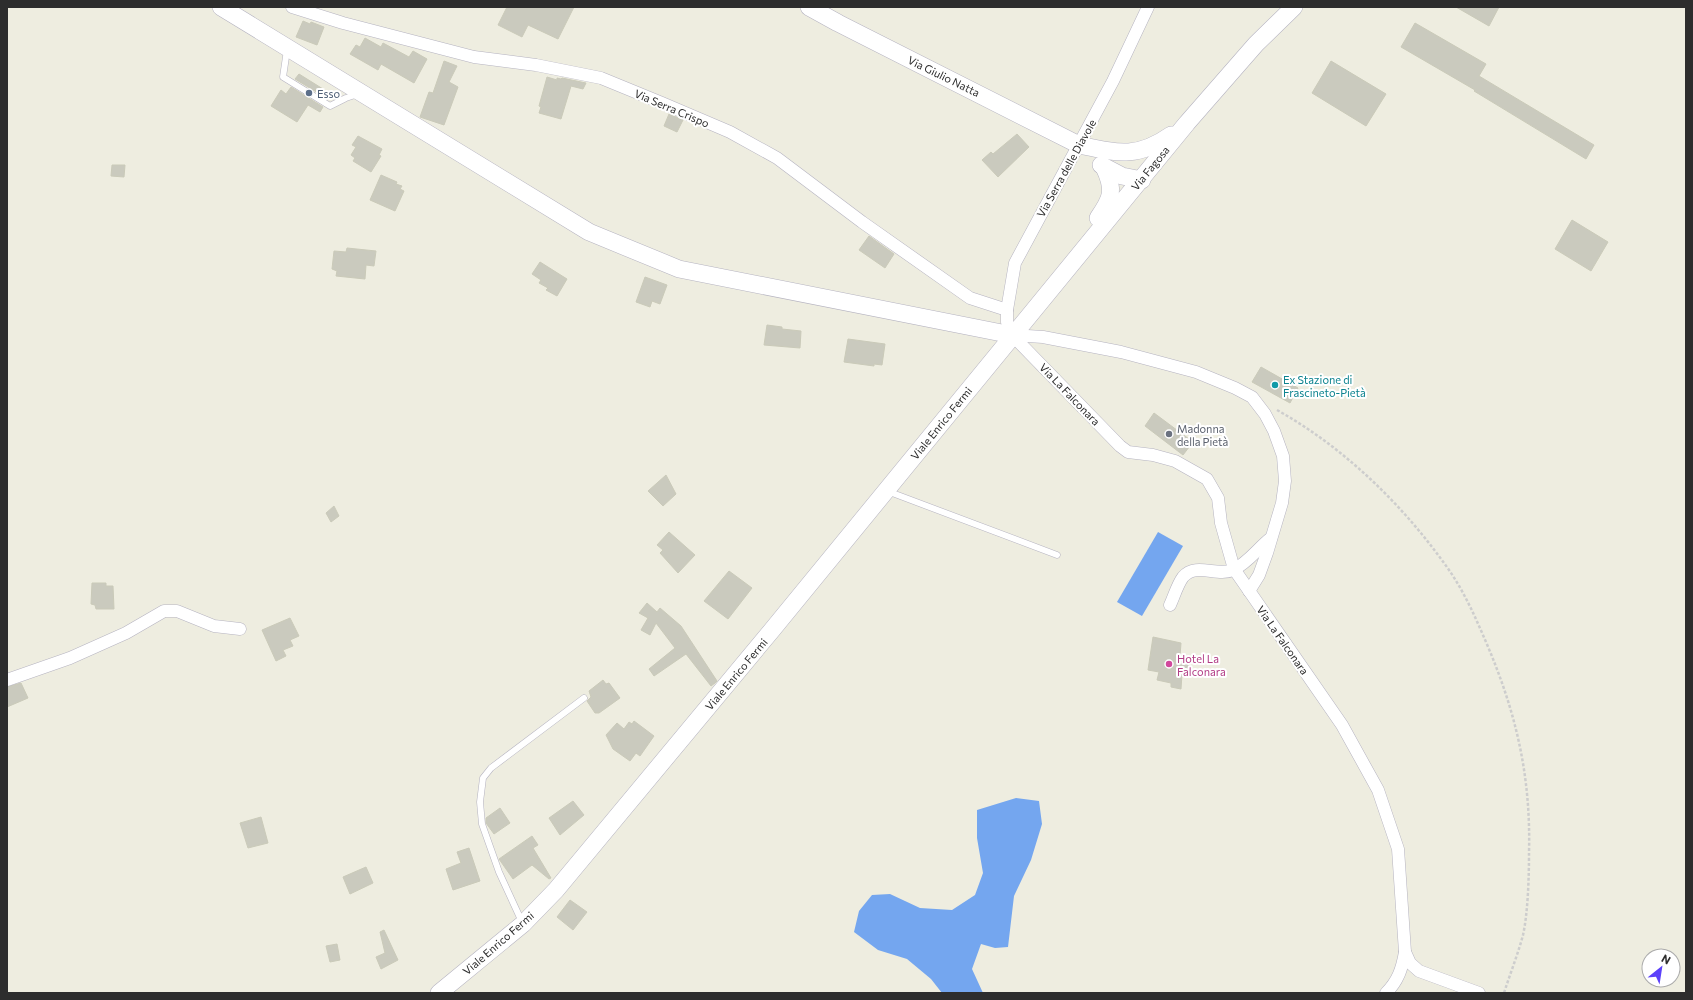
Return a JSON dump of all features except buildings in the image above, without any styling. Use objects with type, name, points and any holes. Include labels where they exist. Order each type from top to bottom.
[{"type":"street","points":[[221,7],[588,232],[679,270],[1012,335],[1043,336],[1128,354],[1196,372],[1234,388],[1252,398],[1265,414],[1274,431],[1283,456],[1285,481],[1282,503],[1267,553],[1259,576],[1249,591]]},
{"type":"street","name":"Via Serra Crispo","points":[[292,7],[343,23],[474,57],[536,65],[601,78],[662,103],[730,132],[777,158],[862,222],[970,298],[1007,310]]},
{"type":"street","name":"Via Giulio Natta","points":[[809,7],[1079,145]]},
{"type":"street","name":"Via Serra delle Diavole","points":[[1012,335],[1006,322],[1015,263],[1113,81],[1148,7]]},
{"type":"street","name":"Via Fagosa","points":[[1012,335],[1086,244],[1142,180],[1187,123],[1256,44],[1294,7]]},
{"type":"street","points":[[1079,145],[1113,152],[1138,152],[1156,146],[1187,123]]},
{"type":"street","points":[[1079,145],[1104,167],[1122,176],[1142,180]]},
{"type":"street","points":[[1113,152],[1131,164],[1142,180]]},
{"type":"street","points":[[1086,244],[1098,219],[1110,200],[1111,182],[1104,167]]},
{"type":"street","name":"Viale Enrico Fermi","points":[[439,993],[523,924],[566,878],[1012,335]]},
{"type":"street","name":"Via La Falconara","points":[[1012,335],[1128,452],[1153,455],[1175,461],[1207,479],[1218,498],[1221,523],[1234,570],[1342,725],[1378,790],[1398,849],[1405,952],[1410,963],[1419,971],[1479,993]]},
{"type":"street","points":[[1170,605],[1184,577],[1196,569],[1219,572],[1234,570],[1245,563],[1260,546],[1271,538]]},
{"type":"street","points":[[7,680],[77,655],[126,633],[164,611],[177,611],[214,626],[240,629]]},
{"type":"street","points":[[1386,993],[1394,985],[1402,971],[1405,952]]},
{"type":"lane","points":[[287,48],[283,77],[330,106],[360,93]]},
{"type":"lane","points":[[886,490],[1057,555]]},
{"type":"lane","points":[[523,924],[500,872],[482,824],[480,802],[483,778],[491,768],[584,698]]},
{"type":"path","points":[[1276,409],[1338,451],[1366,474],[1400,510],[1444,564],[1470,606],[1504,684],[1517,731],[1524,770],[1530,819],[1529,869],[1523,934],[1504,993]]},
{"type":"water","points":[[1158,532],[1183,546],[1142,616],[1117,602]]},
{"type":"water","points":[[1016,798],[1039,801],[1042,824],[1031,860],[1014,896],[1008,947],[995,948],[981,944],[972,969],[983,993],[942,993],[931,979],[907,959],[878,950],[854,932],[859,911],[872,895],[890,894],[920,908],[952,910],[975,895],[983,873],[977,838],[977,810]]},
{"type":"place","name":"Esso","points":[[309,93]]},
{"type":"place","name":"Ex Stazione di Frascineto-Pietà","points":[[1275,385]]},
{"type":"place","name":"Madonna della Pietà","points":[[1169,434]]},
{"type":"place","name":"Hotel La Falconara","points":[[1169,664]]}]
